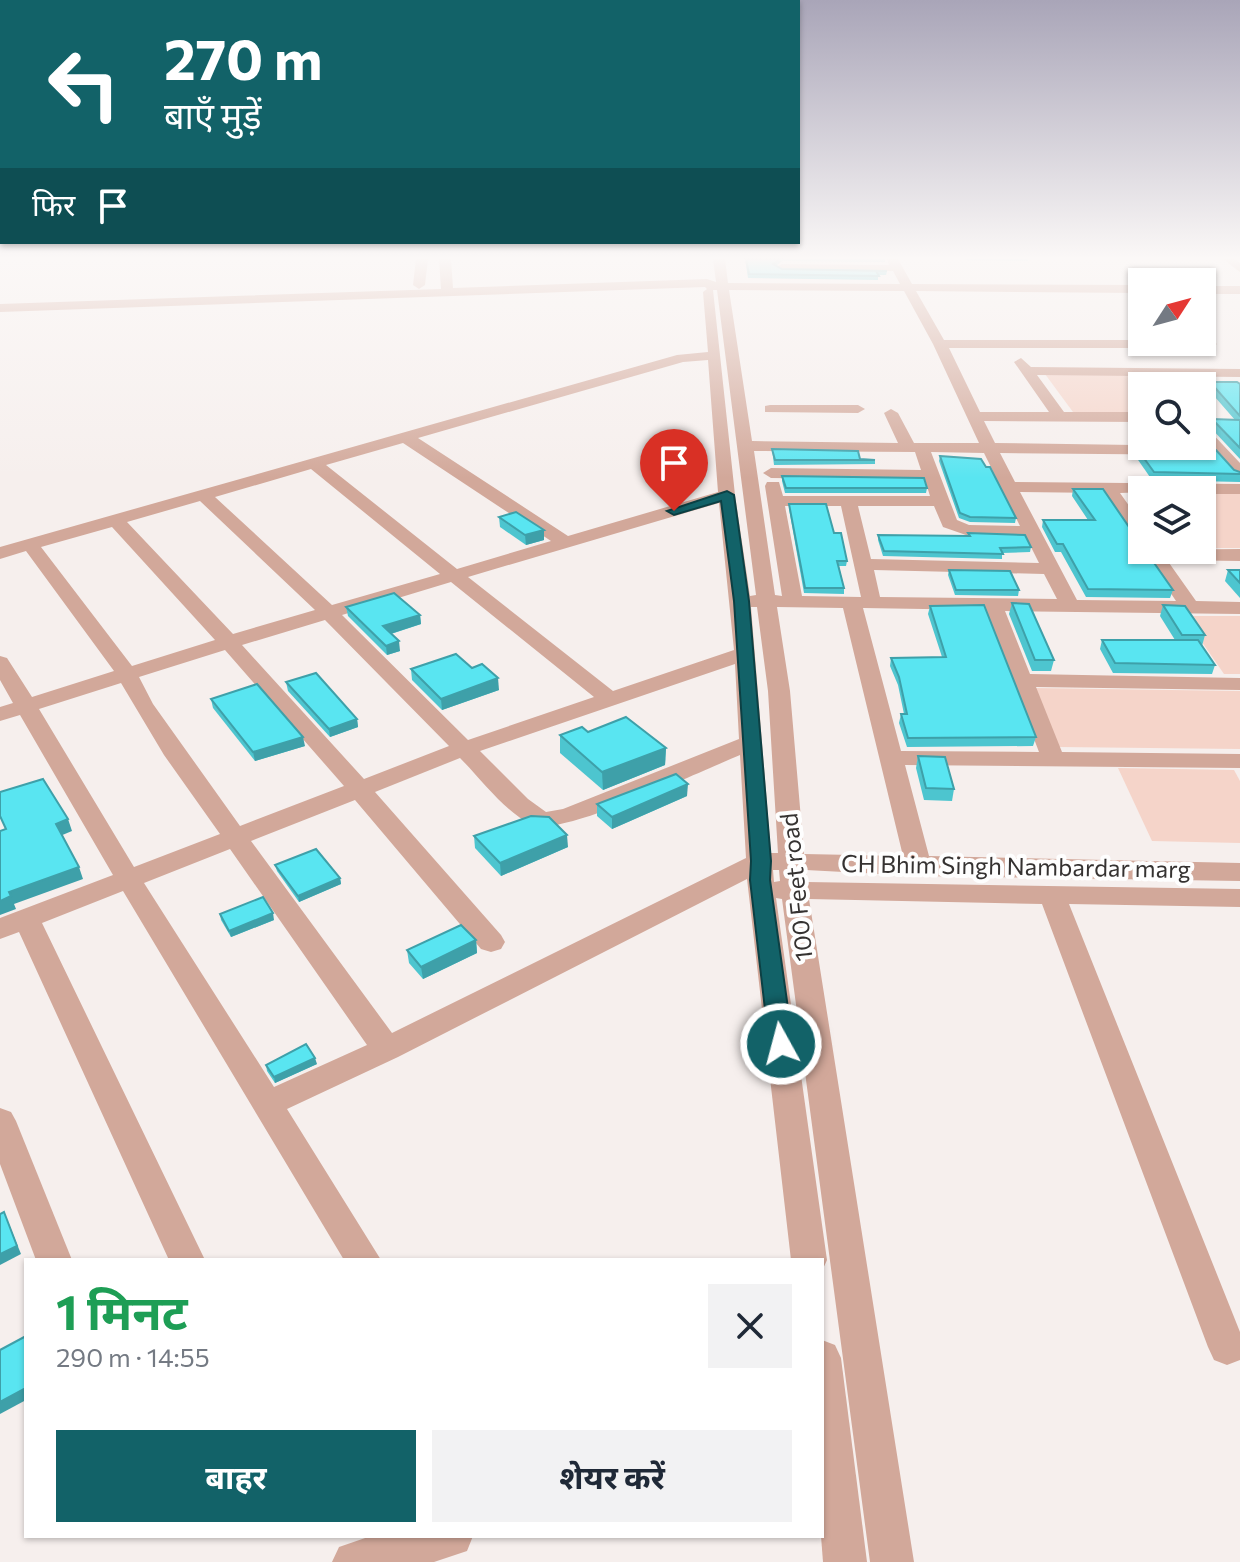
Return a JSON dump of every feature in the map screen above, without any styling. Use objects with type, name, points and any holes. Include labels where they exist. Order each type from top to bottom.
[{"type":"street","name":"100 Feet road","points":[[713,332],[727,495],[779,691],[794,890],[892,1562]]},
{"type":"street","name":"100 Feet road","points":[[726,332],[755,446],[753,601],[743,654],[761,876],[809,1258]]},
{"type":"street","points":[[933,332],[1070,606]]},
{"type":"street","points":[[940,344],[1128,342]]},
{"type":"street","points":[[1009,344],[1059,416]]},
{"type":"street","points":[[1216,350],[1239,373]]},
{"type":"street","points":[[0,553],[682,358],[713,356]]},
{"type":"street","points":[[1027,371],[1149,372]]},
{"type":"street","points":[[1216,373],[1239,373]]},
{"type":"street","points":[[770,409],[824,427],[915,448],[1220,450]]},
{"type":"street","points":[[793,602],[771,473],[755,446],[824,427],[858,409]]},
{"type":"street","points":[[891,413],[931,475],[949,523],[957,528],[1033,532]]},
{"type":"street","points":[[975,416],[1128,417]]},
{"type":"street","points":[[404,436],[566,543]]},
{"type":"street","points":[[1216,446],[1240,473]]},
{"type":"street","points":[[313,463],[608,698]]},
{"type":"street","points":[[771,473],[931,475]]},
{"type":"street","points":[[1009,487],[1240,489]]},
{"type":"street","points":[[1108,488],[1128,517]]},
{"type":"street","points":[[203,495],[329,613],[532,815],[551,820],[568,816],[750,743]]},
{"type":"street","points":[[14,710],[229,642],[727,495]]},
{"type":"street","points":[[776,501],[941,501]]},
{"type":"street","points":[[848,501],[861,564],[862,603],[892,758],[919,867]]},
{"type":"street","points":[[116,521],[229,642],[491,942]]},
{"type":"street","points":[[30,544],[127,674],[150,717],[387,1049]]},
{"type":"street","points":[[1216,554],[1240,555]]},
{"type":"street","points":[[861,564],[1052,569]]},
{"type":"street","points":[[1160,564],[1190,607]]},
{"type":"street","points":[[753,601],[1240,608]]},
{"type":"street","points":[[993,605],[1053,759]]},
{"type":"street","points":[[186,1258],[13,924],[463,749],[743,654]]},
{"type":"street","points":[[0,662],[14,710],[129,880],[362,1258]]},
{"type":"street","points":[[1024,680],[1240,684]]},
{"type":"street","points":[[892,758],[1240,761]]},
{"type":"street","name":"CH Bhim Singh Nambardar marg","points":[[761,876],[793,860],[919,867],[1240,872]]},
{"type":"street","points":[[266,1105],[761,876]]},
{"type":"street","name":"CH Bhim Singh Nambardar marg","points":[[761,876],[794,890],[1240,898]]},
{"type":"street","points":[[1052,895],[1227,1347]]},
{"type":"street","points":[[0,1121],[53,1258]]},
{"type":"street","points":[[824,1390],[827,1437],[845,1562]]},
{"type":"street","points":[[354,1562],[444,1538]]},
{"type":"shaded area","points":[[1045,374],[1128,374],[1128,412],[1073,412]]},
{"type":"shaded area","points":[[1216,493],[1240,493],[1240,548],[1216,548]]},
{"type":"shaded area","points":[[1184,616],[1240,616],[1240,674],[1224,674]]},
{"type":"shaded area","points":[[1034,688],[1240,691],[1240,749],[1059,747]]},
{"type":"shaded area","points":[[1118,768],[1234,770],[1240,781],[1240,843],[1152,841]]},
{"type":"building","points":[[1216,382],[1240,384],[1240,416],[1216,389]]},
{"type":"building","points":[[1216,419],[1240,420],[1240,448],[1216,423]]},
{"type":"building","points":[[772,449],[858,451],[860,459],[875,460],[775,460]]},
{"type":"building","points":[[1216,450],[1240,474],[1154,472],[1145,460],[1216,460]]},
{"type":"building","points":[[940,456],[981,459],[986,467],[990,467],[1016,518],[970,517],[960,513]]},
{"type":"building","points":[[782,476],[924,478],[927,488],[786,488]]},
{"type":"building","points":[[1073,489],[1103,489],[1128,526],[1128,564],[1155,564],[1173,590],[1088,589],[1063,544],[1057,544],[1043,520],[1095,520]]},
{"type":"building","points":[[789,504],[826,504],[834,533],[841,533],[847,561],[837,561],[844,588],[805,588]]},
{"type":"building","points":[[516,512],[544,530],[525,535],[499,517]]},
{"type":"building","points":[[968,533],[1025,535],[1031,547],[1000,548],[1003,554],[884,551],[878,535],[970,536]]},
{"type":"building","points":[[949,570],[1010,571],[1019,590],[956,590]]},
{"type":"building","points":[[1228,570],[1240,570],[1240,583]]},
{"type":"building","points":[[394,593],[420,615],[383,626],[399,641],[386,646],[346,607]]},
{"type":"building","points":[[1012,603],[1029,604],[1054,660],[1035,660]]},
{"type":"building","points":[[984,605],[1036,737],[908,738],[901,714],[907,714],[899,677],[891,658],[946,657],[930,606]]},
{"type":"building","points":[[1163,605],[1185,606],[1205,635],[1182,635]]},
{"type":"building","points":[[1102,640],[1198,640],[1215,665],[1115,663]]},
{"type":"building","points":[[456,654],[472,668],[482,664],[498,678],[441,699],[411,669]]},
{"type":"building","points":[[316,673],[357,719],[329,729],[286,682]]},
{"type":"building","points":[[257,684],[303,737],[253,752],[211,699]]},
{"type":"building","points":[[626,717],[666,748],[602,772],[560,735],[582,727],[588,732]]},
{"type":"building","points":[[918,756],[945,757],[954,789],[926,788]]},
{"type":"building","points":[[676,774],[688,784],[612,817],[597,804]]},
{"type":"building","points":[[43,779],[68,819],[56,824],[79,867],[9,892],[11,896],[0,901],[0,831],[6,829],[0,816],[0,792]]},
{"type":"building","points":[[531,816],[549,817],[567,835],[500,863],[474,836]]},
{"type":"building","points":[[316,849],[340,878],[298,896],[275,865]]},
{"type":"building","points":[[263,897],[273,913],[229,931],[220,914]]},
{"type":"building","points":[[461,925],[476,940],[421,967],[407,950]]},
{"type":"building","points":[[306,1044],[315,1058],[274,1077],[266,1065]]},
{"type":"building","points":[[4,1212],[17,1246],[0,1254],[0,1214]]},
{"type":"building","points":[[24,1337],[24,1389],[0,1402],[0,1350]]},
{"type":"route","points":[[674,511],[727,495],[741,601],[760,880],[781,1044]]}]
